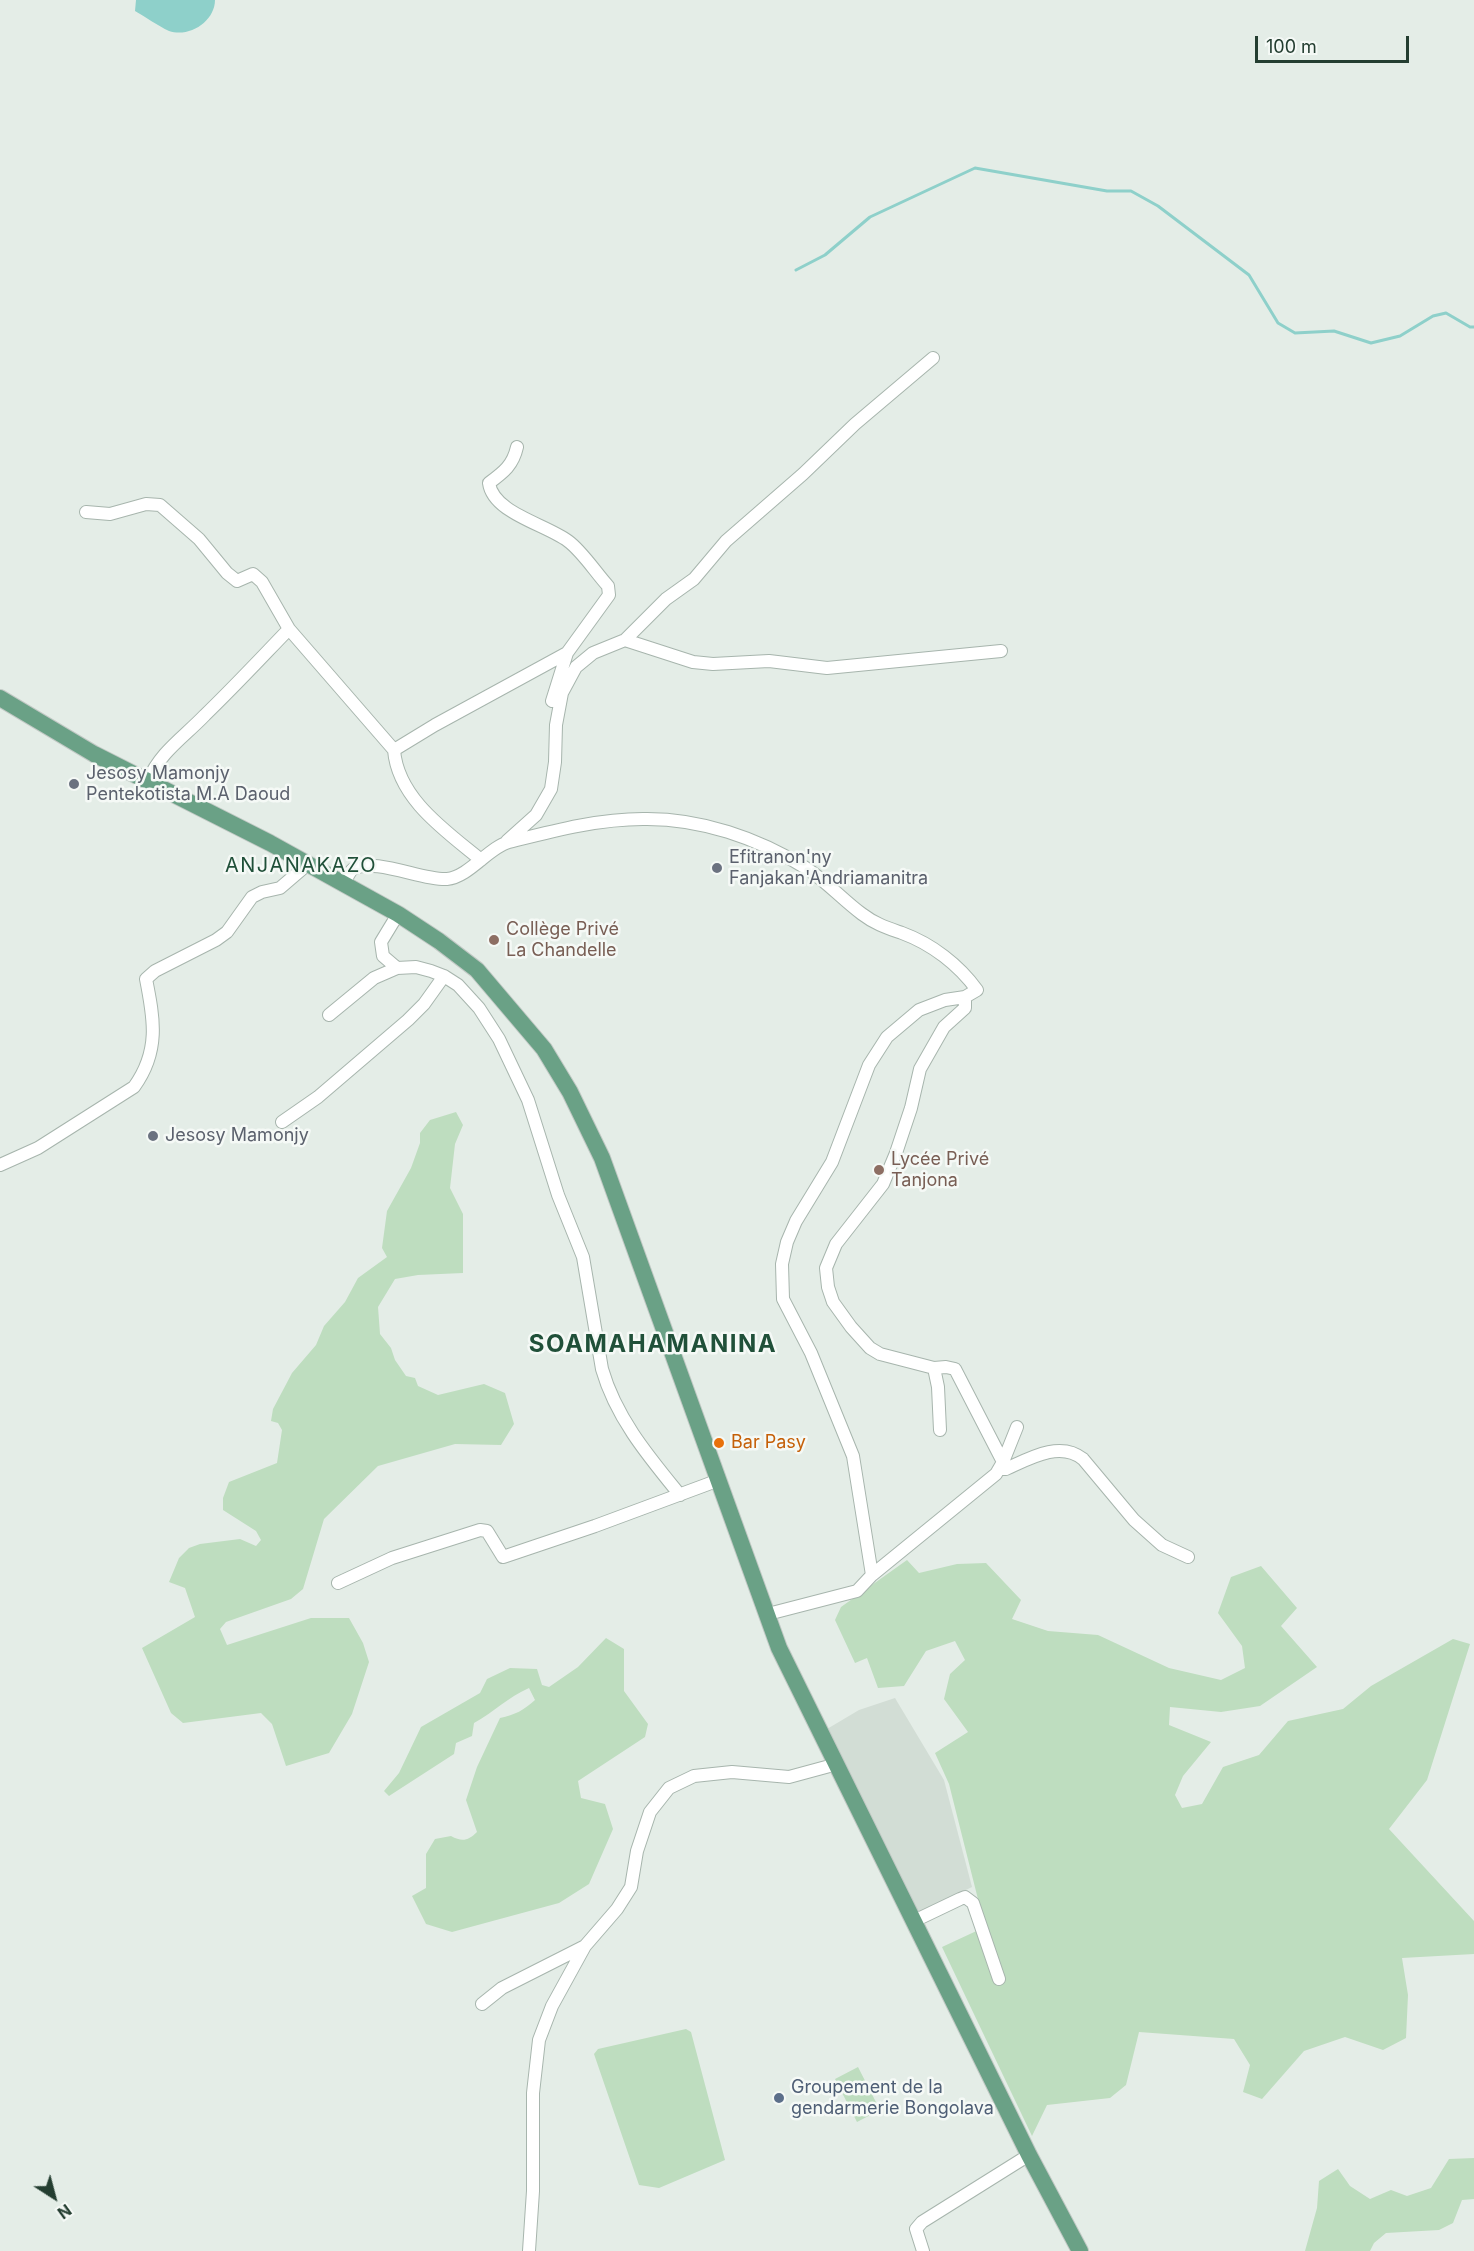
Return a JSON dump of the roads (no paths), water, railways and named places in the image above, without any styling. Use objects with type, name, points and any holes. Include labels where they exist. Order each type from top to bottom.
[{"type":"main road","points":[[0,698],[94,754],[308,864],[398,914],[477,969],[544,1049],[570,1092],[602,1158],[780,1648],[1029,2156],[1080,2251]]},
{"type":"street","points":[[344,884],[354,868],[375,866],[448,879],[505,843],[536,815],[551,789],[555,762],[556,724],[562,693],[576,667],[593,653],[625,640],[666,599],[694,579],[726,541],[803,474],[855,424],[933,358]]},
{"type":"street","points":[[517,447],[514,459],[507,469],[489,483],[491,494],[504,506],[570,541],[608,586],[609,595],[567,653],[551,704],[556,724]]},
{"type":"street","points":[[86,512],[110,514],[146,504],[160,504],[199,539],[227,573],[237,581],[254,574],[262,582],[289,629],[394,750],[399,776],[431,819],[481,860]]},
{"type":"street","points":[[148,781],[155,765],[169,749],[289,629]]},
{"type":"street","points":[[625,640],[693,663],[769,661],[827,668],[1001,651]]},
{"type":"street","points":[[394,750],[567,653]]},
{"type":"street","points":[[505,843],[569,827],[606,821],[644,819],[700,825],[751,839],[807,869],[862,915],[882,927],[904,934],[936,950],[977,990],[965,997],[945,1000],[919,1010],[887,1037],[869,1065],[832,1162],[796,1221],[787,1242],[782,1264],[783,1299],[811,1353],[853,1456],[872,1575]]},
{"type":"street","points":[[0,1166],[38,1148],[134,1087],[143,1075],[154,1041],[146,979],[155,971],[216,940],[227,932],[252,897],[279,888],[308,864]]},
{"type":"street","points":[[397,968],[383,956],[381,942],[398,914]]},
{"type":"street","points":[[329,1015],[374,978],[397,968],[416,967],[444,976],[458,985],[479,1008],[499,1039],[528,1100],[558,1195],[584,1257],[602,1369],[607,1385],[637,1441],[680,1495]]},
{"type":"street","points":[[282,1122],[318,1097],[408,1020],[424,1004],[444,976]]},
{"type":"street","points":[[965,997],[965,1008],[944,1028],[920,1069],[911,1108],[883,1185],[836,1244],[826,1268],[828,1287],[833,1302],[851,1327],[870,1348],[880,1354],[934,1368],[955,1369],[1001,1466],[1006,1469],[1044,1453],[1076,1453],[1134,1520],[1162,1545],[1188,1557]]},
{"type":"street","points":[[934,1368],[938,1387],[940,1430]]},
{"type":"street","points":[[768,1614],[857,1591],[872,1575],[979,1489],[1001,1466],[1017,1427]]},
{"type":"street","points":[[338,1582],[392,1558],[480,1530],[487,1531],[502,1557],[595,1526],[719,1480]]},
{"type":"street","points":[[529,2251],[533,2192],[533,2093],[539,2040],[552,2006],[585,1946],[617,1909],[631,1887],[637,1851],[650,1812],[669,1788],[694,1776],[732,1772],[789,1777],[837,1764]]},
{"type":"street","points":[[914,1921],[965,1897],[973,1903],[999,1978]]},
{"type":"street","points":[[482,2004],[502,1989],[585,1946]]},
{"type":"street","points":[[923,2251],[916,2229],[922,2222],[1029,2156]]},
{"type":"water","points":[[136,0],[215,0],[211,15],[206,21],[193,30],[177,33],[165,29],[135,11]]},
{"type":"waterway","points":[[796,270],[825,255],[870,217],[975,168],[1107,191],[1131,191],[1158,206],[1249,275],[1278,323],[1295,333],[1334,331],[1371,343],[1400,336],[1433,316],[1446,313],[1474,327]]},
{"type":"place","name":"Jesosy Mamonjy Pentekotista M.A Daoud","points":[[74,784]]},
{"type":"place","name":"Efitranon'ny Fanjakan'Andriamanitra","points":[[717,868]]},
{"type":"place","name":"Collège Privé La Chandelle","points":[[494,940]]},
{"type":"place","name":"Jesosy Mamonjy","points":[[153,1136]]},
{"type":"place","name":"Lycée Privé Tanjona","points":[[879,1170]]},
{"type":"place","name":"Bar Pasy","points":[[719,1443]]},
{"type":"place","name":"Groupement de la gendarmerie Bongolava","points":[[779,2098]]},
{"type":"district","name":"ANJANAKAZO","points":[[301,866]]},
{"type":"district","name":"SOAMAHAMANINA","points":[[653,1345]]}]
